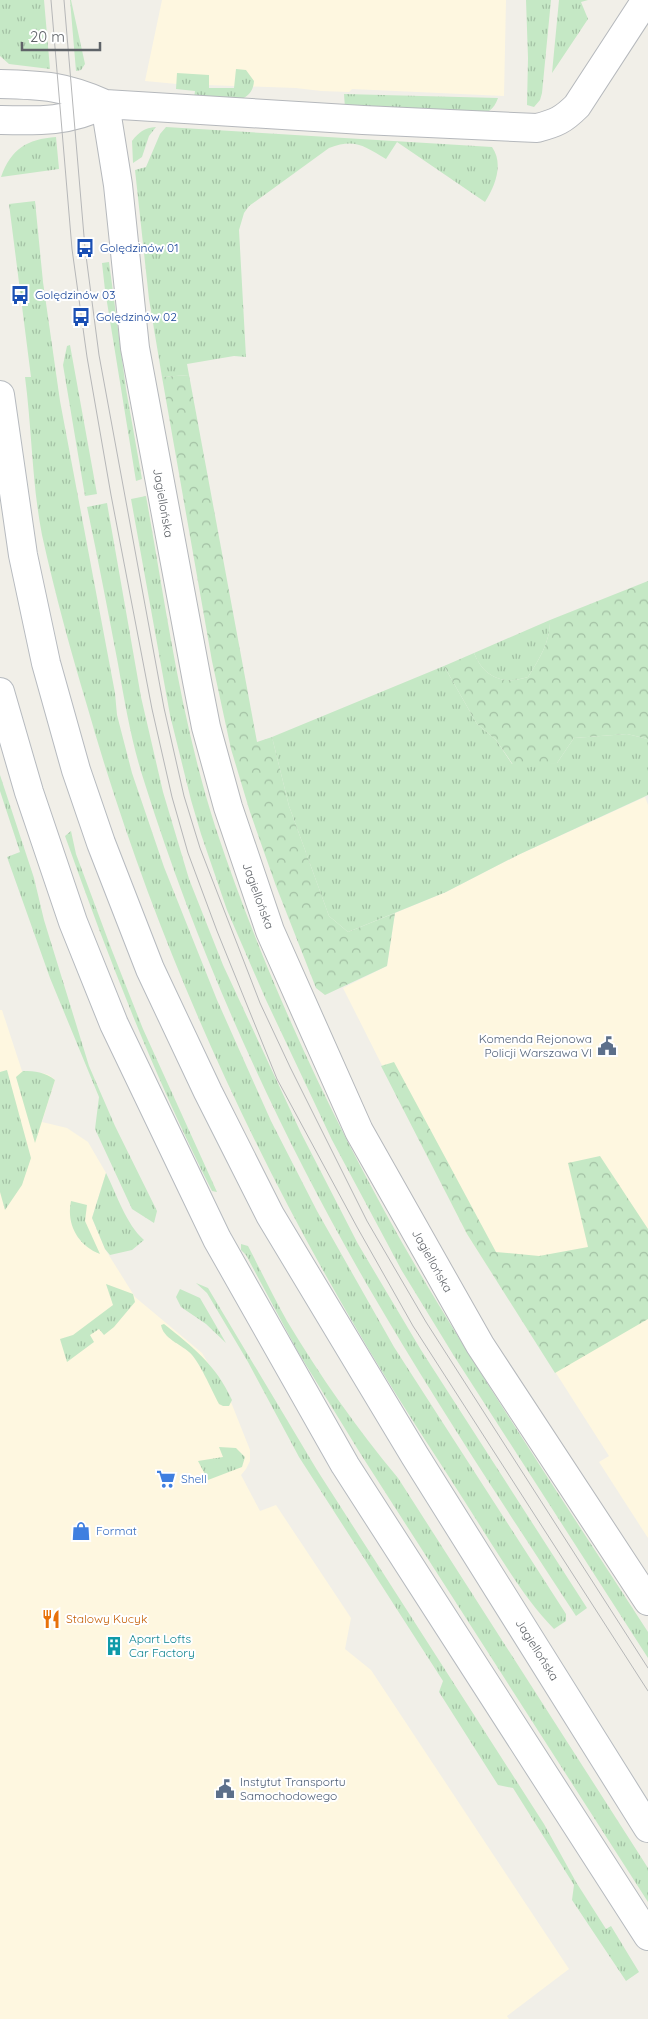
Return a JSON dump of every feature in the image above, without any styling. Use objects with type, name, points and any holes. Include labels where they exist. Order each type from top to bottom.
[{"type":"main road","points":[[0,84],[56,87],[82,94],[105,104],[364,120],[537,128],[565,119],[578,106],[646,0]]},
{"type":"main road","points":[[0,120],[56,120],[74,117],[105,104]]},
{"type":"main road","name":"Jagiellońska","points":[[105,104],[118,184],[135,348],[197,681],[208,735],[228,807],[270,931],[355,1123],[368,1148],[480,1345],[648,1601]]},
{"type":"main road","name":"Jagiellońska","points":[[0,394],[23,555],[46,662],[74,762],[98,834],[125,910],[150,969],[208,1092],[270,1215],[415,1456],[648,1828]]},
{"type":"main road","points":[[0,692],[29,792],[73,922],[114,1024],[217,1239],[345,1465],[648,1936]]},
{"type":"shaded area","points":[[162,0],[506,0],[504,96],[352,89],[349,92],[321,91],[296,88],[177,84],[145,81]]},
{"type":"shaded area","points":[[645,797],[648,805],[648,1538],[599,1462],[609,1456],[467,1234],[343,988],[387,966],[395,913],[446,892],[518,855]]},
{"type":"shaded area","points":[[0,1010],[2,1010],[22,1071],[42,1073],[49,1075],[55,1080],[42,1122],[67,1128],[88,1142],[106,1173],[92,1218],[105,1249],[135,1297],[202,1353],[229,1397],[250,1450],[250,1461],[241,1475],[260,1511],[276,1505],[351,1618],[345,1649],[371,1670],[569,1969],[507,2016],[509,2019],[0,2019]]},
{"type":"green space","points":[[0,0],[44,0],[50,69],[9,64],[0,56]]},
{"type":"green space","points":[[70,0],[85,64],[81,70],[76,71]]},
{"type":"green space","points":[[526,0],[551,0],[542,93],[540,100],[534,107],[527,105]]},
{"type":"green space","points":[[559,0],[588,0],[581,2],[588,19],[552,73]]},
{"type":"green space","points":[[236,69],[246,70],[254,81],[252,90],[247,96],[239,100],[221,101],[194,98],[195,91],[176,89],[177,73],[209,75],[209,88],[234,88]]},
{"type":"green space","points":[[344,94],[498,98],[490,110],[476,116],[345,108]]},
{"type":"green space","points":[[156,127],[149,136],[142,157],[133,163],[132,141],[142,131]]},
{"type":"green space","points":[[166,127],[492,147],[496,154],[498,168],[495,182],[485,202],[397,142],[386,159],[359,145],[346,144],[329,148],[249,206],[244,213],[239,230],[246,357],[234,356],[187,364],[189,375],[162,377],[149,299],[135,170],[146,167],[160,134]]},
{"type":"green space","points":[[56,137],[59,169],[1,177],[10,159],[21,147],[37,140]]},
{"type":"green space","points":[[35,201],[43,282],[60,401],[115,693],[117,715],[132,773],[164,867],[217,1000],[271,1121],[317,1211],[394,1347],[566,1614],[566,1621],[554,1629],[527,1597],[489,1540],[366,1345],[316,1258],[270,1171],[227,1081],[187,991],[150,898],[117,804],[82,688],[42,535],[34,477],[25,377],[31,377],[9,204]]},
{"type":"green space","points":[[109,262],[126,389],[142,479],[136,481],[105,290],[102,263]]},
{"type":"green space","points":[[70,345],[97,494],[85,496],[63,365],[67,346]]},
{"type":"green space","points":[[189,375],[257,742],[272,737],[289,806],[329,916],[348,932],[395,913],[387,966],[325,995],[316,988],[276,886],[250,812],[231,749],[212,661],[162,377]]},
{"type":"green space","points":[[146,496],[175,664],[204,788],[238,891],[286,1012],[342,1130],[404,1246],[541,1468],[648,1632],[648,1658],[454,1356],[402,1271],[332,1140],[266,1000],[227,910],[191,800],[170,715],[131,499]]},
{"type":"green space","points":[[107,503],[141,697],[163,792],[189,879],[223,965],[301,1133],[358,1244],[421,1350],[587,1608],[576,1616],[444,1412],[335,1228],[272,1105],[216,978],[190,914],[140,769],[126,709],[87,507]]},
{"type":"green space","points":[[648,581],[648,739],[627,734],[574,738],[557,763],[516,769],[496,740],[477,724],[444,666],[474,653],[478,662],[489,674],[503,680],[528,677],[540,657],[549,635],[550,620]]},
{"type":"green space","points":[[550,620],[549,635],[540,657],[528,677],[503,680],[489,674],[478,662],[474,653]]},
{"type":"green space","points":[[444,666],[477,724],[496,740],[512,764],[557,763],[574,738],[627,734],[648,739],[648,795],[518,855],[446,892],[348,932],[329,916],[289,806],[272,737]]},
{"type":"green space","points":[[0,775],[34,878],[44,920],[89,1066],[115,1126],[157,1211],[154,1223],[132,1209],[95,1129],[99,1097],[50,978],[7,857],[20,852],[0,791]]},
{"type":"green space","points":[[71,831],[76,854],[143,1029],[217,1192],[212,1191],[191,1148],[133,1016],[65,836]]},
{"type":"green space","points":[[394,1062],[496,1252],[539,1256],[588,1247],[568,1163],[600,1156],[648,1229],[648,1319],[555,1373],[467,1234],[381,1066]]},
{"type":"green space","points":[[7,1070],[31,1158],[22,1185],[5,1210],[0,1192],[0,1072]]},
{"type":"green space","points":[[23,1071],[40,1072],[55,1080],[35,1143],[16,1077]]},
{"type":"green space","points":[[106,1173],[127,1218],[144,1240],[132,1250],[110,1255],[105,1249],[92,1218]]},
{"type":"green space","points":[[71,1201],[87,1205],[85,1221],[100,1254],[85,1246],[75,1233],[70,1218]]},
{"type":"green space","points":[[241,1244],[248,1246],[287,1321],[312,1362],[398,1478],[648,1868],[648,1902],[360,1453],[298,1352],[246,1255],[241,1250]]},
{"type":"green space","points":[[196,1283],[208,1288],[317,1470],[544,1824],[576,1882],[606,1929],[611,1926],[639,1972],[626,1981],[572,1900],[574,1885],[513,1788],[498,1785],[439,1692],[443,1681],[299,1457],[248,1362],[207,1293]]},
{"type":"green space","points":[[106,1284],[133,1294],[135,1302],[114,1327],[104,1335],[99,1329],[90,1335],[94,1342],[67,1362],[60,1339],[73,1335],[113,1305]]},
{"type":"green space","points":[[180,1289],[200,1298],[226,1343],[206,1324],[181,1307],[176,1297]]},
{"type":"green space","points":[[164,1324],[194,1349],[219,1377],[232,1400],[229,1406],[219,1404],[193,1356],[165,1334],[161,1325]]},
{"type":"green space","points":[[219,1447],[236,1448],[245,1457],[242,1467],[208,1480],[198,1461],[223,1457]]},
{"type":"tram line","points":[[51,0],[72,249],[87,357],[152,709],[172,797],[188,853],[217,931],[277,1079],[357,1227],[413,1326],[648,1691]]},
{"type":"tram line","points":[[64,0],[85,248],[99,355],[164,708],[184,796],[200,848],[260,1003],[367,1221],[426,1322],[648,1668]]},
{"type":"place","name":"Golędzinów 01","points":[[85,248]]},
{"type":"place","name":"Golędzinów 03","points":[[20,295]]},
{"type":"place","name":"Golędzinów 02","points":[[81,317]]},
{"type":"place","name":"Komenda Rejonowa Policji Warszawa VI","points":[[607,1046]]},
{"type":"place","name":"Shell","points":[[166,1479]]},
{"type":"place","name":"Format","points":[[81,1531]]},
{"type":"place","name":"Stalowy Kucyk","points":[[51,1619]]},
{"type":"place","name":"Apart Lofts Car Factory","points":[[114,1646]]},
{"type":"place","name":"Instytut Transportu Samochodowego","points":[[225,1789]]}]
